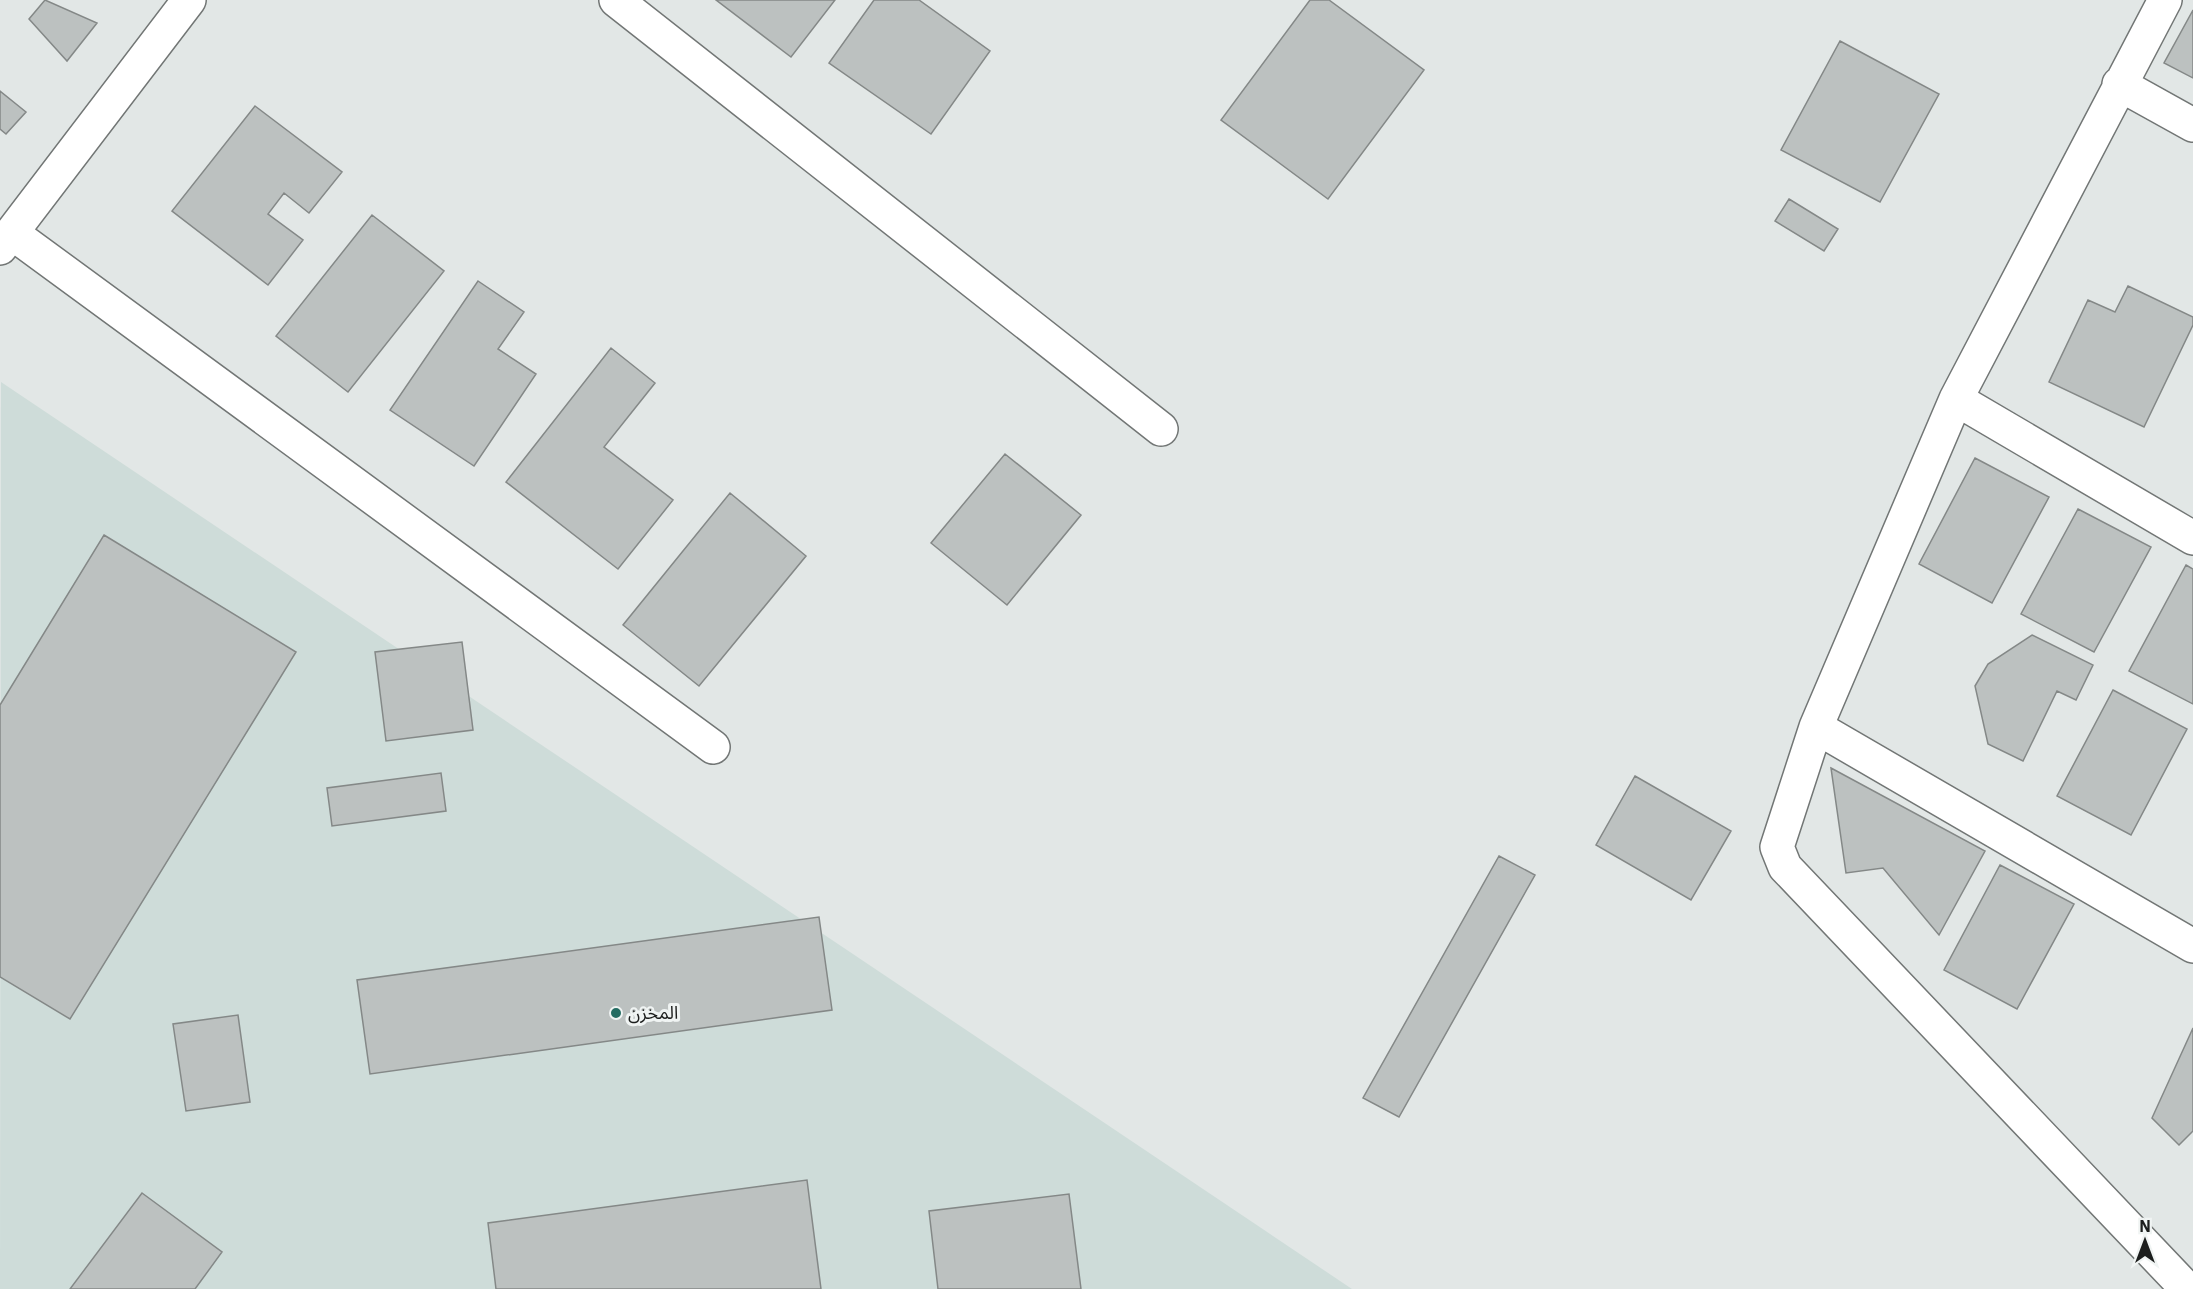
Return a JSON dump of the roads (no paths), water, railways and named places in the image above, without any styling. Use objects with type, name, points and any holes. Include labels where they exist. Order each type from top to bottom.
[{"type":"street","points":[[189,0],[6,241],[713,747]]},
{"type":"street","points":[[616,0],[1161,429]]},
{"type":"street","points":[[2165,0],[1956,399],[1816,727],[1777,847],[1785,867],[2188,1281]]},
{"type":"street","points":[[2119,84],[2193,125]]},
{"type":"street","points":[[1956,399],[2193,538]]},
{"type":"street","points":[[1816,727],[2193,946]]},
{"type":"place","name":"المخزن","points":[[616,1013]]}]
